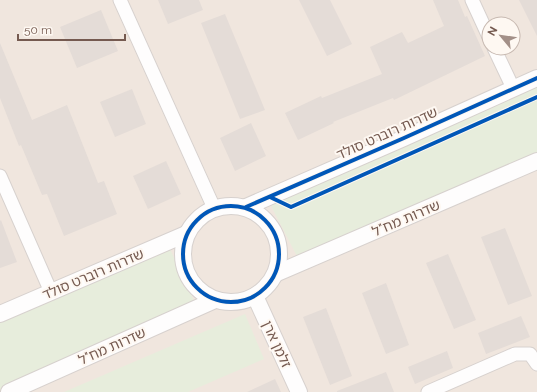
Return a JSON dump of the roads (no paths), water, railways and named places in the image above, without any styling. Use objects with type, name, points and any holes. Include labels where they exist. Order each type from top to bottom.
[{"type":"street","points":[[120,0],[214,208]]},
{"type":"street","points":[[472,0],[481,20]]},
{"type":"street","points":[[498,56],[513,88]]},
{"type":"street","name":"שדרות רוברט סולד","points":[[246,207],[537,78]]},
{"type":"street","name":"שדרות מח\"ל","points":[[275,274],[537,161]]},
{"type":"street","points":[[0,176],[51,292]]},
{"type":"street","points":[[230,205],[246,207],[261,215],[272,227],[278,242],[279,259],[275,274],[266,287],[255,296],[242,301],[229,302],[215,300],[201,292],[190,281],[184,266],[182,250],[186,234],[193,223],[202,214],[214,208],[230,205]]},
{"type":"street","name":"שדרות רוברט סולד","points":[[0,314],[186,234]]},
{"type":"street","name":"זלמן ארן","points":[[255,296],[299,392]]},
{"type":"street","name":"שדרות מח\"ל","points":[[9,392],[215,300]]},
{"type":"street","points":[[428,392],[515,354],[530,354],[537,364]]}]
